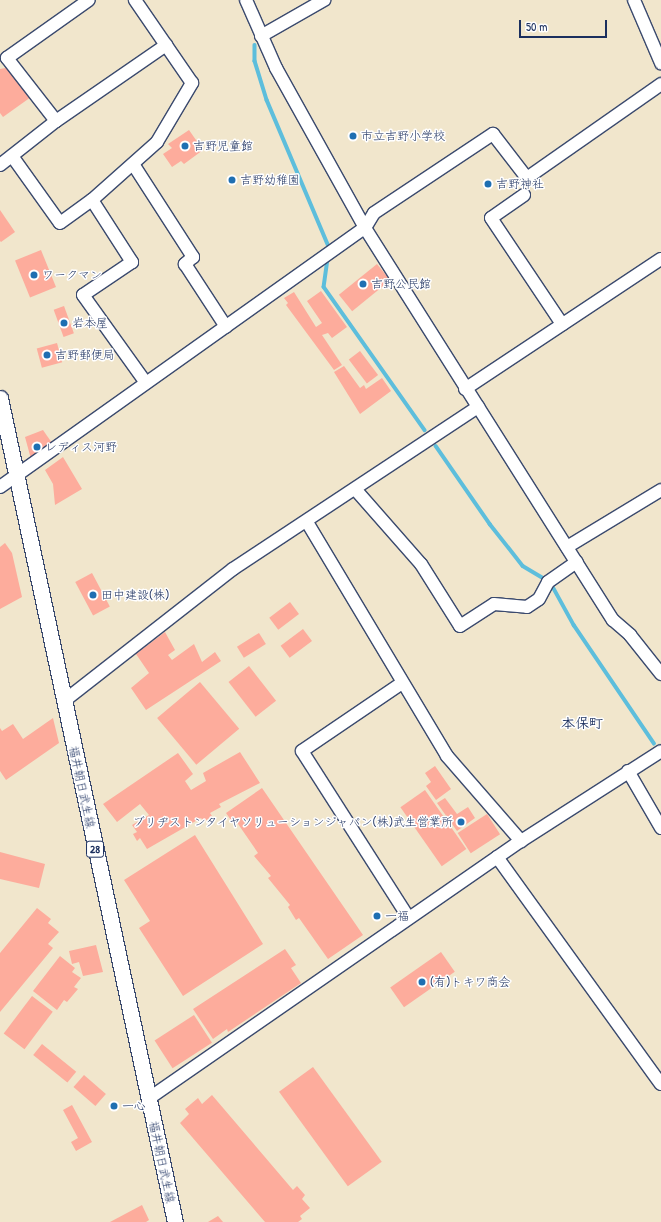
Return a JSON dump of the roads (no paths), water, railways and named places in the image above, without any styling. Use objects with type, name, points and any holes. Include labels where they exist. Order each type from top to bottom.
[{"type":"main road","name":"福井朝日武生線","points":[[0,398],[175,1222]]},
{"type":"street","points":[[56,120],[7,58],[89,0]]},
{"type":"street","points":[[12,156],[60,223],[92,200],[157,142],[192,83],[135,0]]},
{"type":"street","points":[[246,0],[261,36],[365,228],[465,389],[568,547],[613,620],[630,635],[661,674]]},
{"type":"street","points":[[261,36],[324,0]]},
{"type":"street","points":[[634,0],[661,63]]},
{"type":"street","points":[[0,165],[56,120],[166,45]]},
{"type":"street","points":[[0,487],[365,228],[374,213],[494,134],[526,178],[661,84]]},
{"type":"street","points":[[133,164],[193,257],[185,264],[226,327]]},
{"type":"street","points":[[524,195],[491,218],[562,324]]},
{"type":"street","points":[[92,200],[132,262],[83,295],[146,383]]},
{"type":"street","points":[[465,389],[661,259]]},
{"type":"street","points":[[64,701],[233,569],[307,522],[478,407]]},
{"type":"street","points":[[355,489],[421,564],[460,626],[494,604],[527,607],[539,599],[548,582],[577,562]]},
{"type":"street","points":[[568,547],[661,490]]},
{"type":"street","points":[[307,522],[402,683],[448,756],[521,841]]},
{"type":"street","points":[[402,683],[302,751],[409,918]]},
{"type":"street","points":[[148,1099],[497,857],[661,751]]},
{"type":"street","points":[[628,771],[661,828]]},
{"type":"street","points":[[497,857],[661,1084]]},
{"type":"waterway","points":[[255,45],[255,61],[267,100],[330,249]]},
{"type":"waterway","points":[[328,259],[324,287],[425,430]]},
{"type":"waterway","points":[[436,446],[490,524],[523,566],[543,578]]},
{"type":"waterway","points":[[552,585],[574,625],[654,743]]},
{"type":"place","name":"市立吉野小学校","points":[[353,136]]},
{"type":"place","name":"吉野児童館","points":[[185,146]]},
{"type":"place","name":"吉野幼稚園","points":[[232,180]]},
{"type":"place","name":"吉野神社","points":[[488,184]]},
{"type":"place","name":"ワークマン","points":[[34,275]]},
{"type":"place","name":"吉野公民館","points":[[363,284]]},
{"type":"place","name":"岩本屋","points":[[64,323]]},
{"type":"place","name":"吉野郵便局","points":[[47,355]]},
{"type":"place","name":"レディス河野","points":[[37,447]]},
{"type":"place","name":"田中建設(株)","points":[[93,595]]},
{"type":"place","name":"ブリヂストンタイヤソリューションジャパン(株)武生営業所","points":[[461,822]]},
{"type":"place","name":"一福","points":[[377,916]]},
{"type":"place","name":"(有)トキワ商会","points":[[422,982]]},
{"type":"place","name":"一心","points":[[114,1106]]},
{"type":"district","name":"本保町","points":[[582,723]]}]
